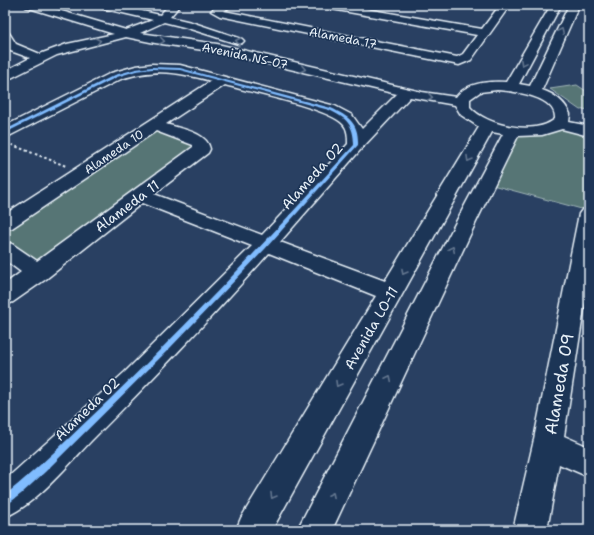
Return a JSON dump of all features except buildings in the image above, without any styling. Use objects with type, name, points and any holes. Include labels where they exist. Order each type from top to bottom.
[{"type":"street","name":"Avenida NS-07","points":[[30,5],[84,29],[217,48],[406,93],[465,97]]},
{"type":"street","name":"Avenida NS-07","points":[[101,5],[187,24],[250,44]]},
{"type":"street","points":[[60,50],[98,18],[150,5]]},
{"type":"street","points":[[5,77],[40,58],[60,50],[126,34],[145,27],[162,19],[175,5]]},
{"type":"street","points":[[301,30],[319,17],[330,6],[484,33],[505,5]]},
{"type":"street","points":[[510,87],[556,5]]},
{"type":"street","points":[[534,92],[557,55],[574,5]]},
{"type":"street","name":"Alameda 17","points":[[224,9],[301,30],[450,60],[458,60],[466,57],[484,33]]},
{"type":"street","points":[[405,19],[415,10]]},
{"type":"street","points":[[5,35],[8,44],[12,47],[40,58]]},
{"type":"street","points":[[255,68],[266,60]]},
{"type":"street","name":"Alameda 02","points":[[5,132],[125,72],[152,68],[167,68],[233,79],[330,109],[350,121],[355,128],[357,136],[356,145],[267,245],[136,379],[48,464],[5,501]]},
{"type":"street","name":"Alameda 10","points":[[5,223],[83,173],[153,125],[233,79]]},
{"type":"street","points":[[440,86],[465,97],[486,87],[510,87],[534,92],[547,97],[557,105],[561,118],[589,131]]},
{"type":"street","points":[[356,145],[406,93]]},
{"type":"street","points":[[465,97],[464,110],[473,118],[488,125],[513,131],[532,132],[549,129],[561,118],[589,120]]},
{"type":"street","name":"Alameda 11","points":[[5,296],[199,153],[203,146],[197,140],[153,125]]},
{"type":"street","name":"Avenida LO-11","points":[[253,530],[392,293],[488,125]]},
{"type":"street","points":[[314,530],[466,222],[513,131]]},
{"type":"street","points":[[142,196],[392,293]]},
{"type":"street","name":"Alameda 09","points":[[530,530],[548,444],[582,301],[589,214]]},
{"type":"street","points":[[5,249],[38,273]]},
{"type":"street","points":[[548,444],[589,462]]},
{"type":"path","points":[[5,143],[83,173]]},
{"type":"green space","points":[[577,85],[589,93],[589,109],[580,110],[550,89]]},
{"type":"green space","points":[[560,124],[589,131],[589,211],[485,183],[513,131]]},
{"type":"green space","points":[[153,125],[202,149],[38,273],[5,246],[5,224]]},
{"type":"cycle path","points":[[5,132],[116,76],[136,70],[152,68],[180,69],[330,109],[347,118],[353,126],[356,138],[356,145],[294,214],[199,314],[54,458],[5,501]]}]
